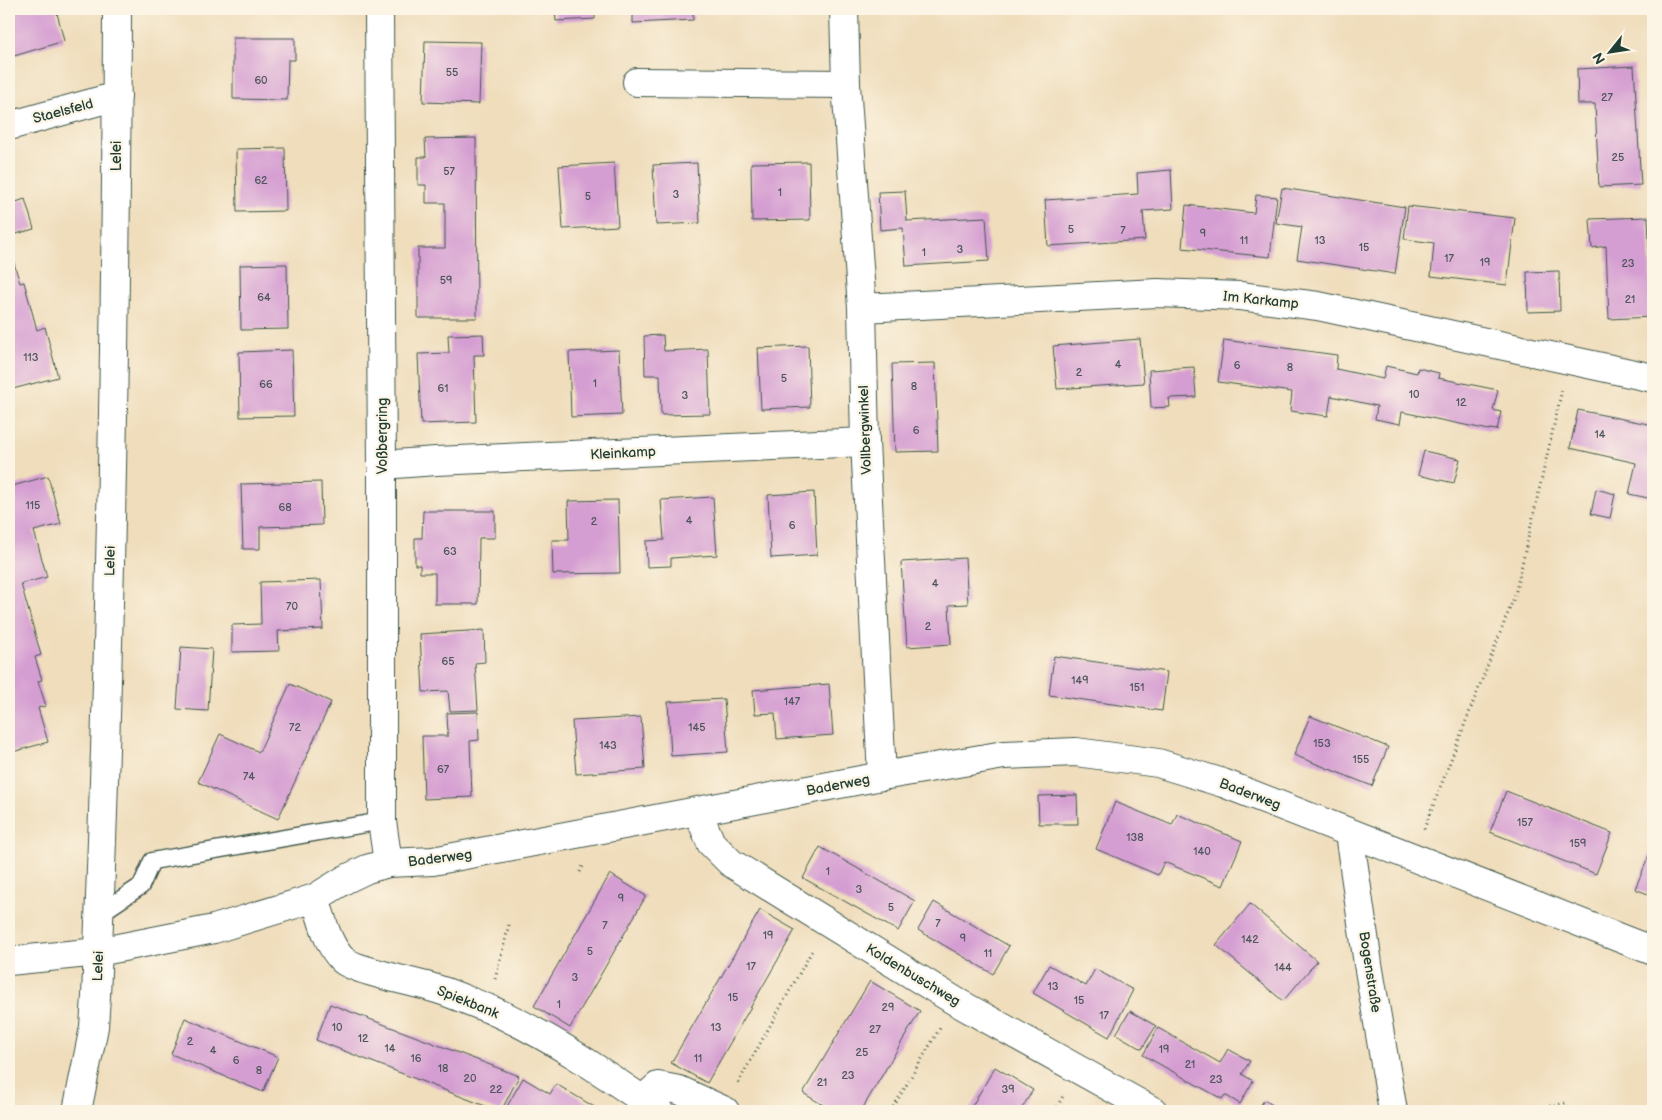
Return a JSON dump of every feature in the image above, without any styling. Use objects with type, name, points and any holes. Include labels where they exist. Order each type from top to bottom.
[{"type":"street","name":"Lelei","points":[[77,1111],[94,1027],[107,712],[116,321],[117,9]]},
{"type":"street","name":"Voßbergring","points":[[379,9],[382,821],[388,862]]},
{"type":"street","name":"Vollbergwinkel","points":[[844,9],[846,84],[862,308],[865,442],[882,776]]},
{"type":"street","points":[[637,82],[846,84]]},
{"type":"street","name":"Staelsfeld","points":[[9,126],[117,96]]},
{"type":"street","name":"Im Karkamp","points":[[862,308],[1157,293],[1240,296],[1318,306],[1653,378]]},
{"type":"street","name":"Kleinkamp","points":[[382,465],[865,442]]},
{"type":"street","name":"Baderweg","points":[[9,961],[98,952],[214,929],[315,898],[346,879],[388,862],[433,861],[882,776],[1004,756],[1076,752],[1158,763],[1222,783],[1653,951]]},
{"type":"street","name":"Koldenbuschweg","points":[[698,812],[711,843],[731,863],[955,1001],[1153,1111]]},
{"type":"street","name":"Bogenstraße","points":[[1349,833],[1368,964],[1393,1111]]},
{"type":"street","name":"Spiekbank","points":[[315,898],[332,945],[344,961],[432,987],[487,1009],[541,1034],[651,1105],[658,1086],[679,1090],[725,1111]]},
{"type":"lane","points":[[99,914],[142,886],[152,861],[382,821]]},
{"type":"path","points":[[1413,857],[1515,595],[1568,360]]},
{"type":"path","points":[[487,1009],[510,921]]},
{"type":"path","points":[[736,1086],[814,949]]},
{"type":"path","points":[[891,1111],[938,1033]]},
{"type":"path","points":[[1054,1111],[1067,1090]]},
{"type":"path","points":[[1525,1111],[1566,1103],[1569,1111]]},
{"type":"building","points":[[9,9],[56,9],[64,41],[14,56],[9,37]]},
{"type":"building","points":[[555,9],[599,10],[595,10],[595,19],[556,21]]},
{"type":"building","points":[[633,9],[693,9],[693,20],[633,23]]},
{"type":"building","points":[[233,38],[295,38],[295,60],[288,60],[287,100],[233,99]]},
{"type":"building","points":[[425,41],[481,42],[479,104],[423,102]]},
{"type":"building","points":[[1634,66],[1641,185],[1599,187],[1595,104],[1578,104],[1577,69]]},
{"type":"building","points":[[476,138],[477,318],[418,318],[418,248],[445,248],[445,203],[426,203],[426,185],[418,185],[418,157],[426,157],[425,139]]},
{"type":"building","points":[[285,148],[286,211],[237,212],[236,149]]},
{"type":"building","points":[[809,162],[810,220],[752,221],[751,163]]},
{"type":"building","points":[[614,163],[618,226],[563,229],[559,166]]},
{"type":"building","points":[[697,163],[700,223],[656,225],[653,165]]},
{"type":"building","points":[[1171,170],[1173,209],[1143,211],[1145,240],[1048,246],[1045,200],[1138,194],[1137,173]]},
{"type":"building","points":[[9,179],[16,202],[25,199],[34,229],[9,236]]},
{"type":"building","points":[[1282,188],[1405,207],[1395,274],[1297,259],[1302,227],[1276,223]]},
{"type":"building","points":[[905,191],[907,221],[986,217],[989,261],[906,266],[903,228],[880,230],[878,192]]},
{"type":"building","points":[[1256,195],[1277,197],[1270,257],[1182,248],[1186,205],[1254,213]]},
{"type":"building","points":[[1408,206],[1515,218],[1507,285],[1431,276],[1434,243],[1404,239]]},
{"type":"building","points":[[1648,217],[1652,317],[1609,319],[1606,246],[1592,248],[1590,219]]},
{"type":"building","points":[[9,247],[20,283],[24,282],[37,330],[45,327],[58,377],[9,390]]},
{"type":"building","points":[[287,264],[288,329],[241,330],[240,265]]},
{"type":"building","points":[[1559,271],[1560,311],[1528,312],[1527,272]]},
{"type":"building","points":[[483,334],[484,355],[474,355],[476,422],[421,424],[418,354],[449,353],[448,335]]},
{"type":"building","points":[[663,335],[664,351],[708,349],[710,414],[661,415],[660,375],[645,375],[644,336]]},
{"type":"building","points":[[1140,339],[1144,383],[1057,389],[1053,346]]},
{"type":"building","points":[[1224,340],[1337,355],[1336,369],[1383,379],[1386,366],[1417,373],[1418,368],[1439,373],[1438,378],[1498,390],[1493,410],[1501,412],[1497,430],[1402,412],[1400,424],[1375,419],[1377,406],[1331,396],[1328,416],[1290,411],[1292,392],[1218,382]]},
{"type":"building","points":[[808,346],[810,407],[761,409],[758,348]]},
{"type":"building","points":[[292,350],[294,416],[240,417],[239,352]]},
{"type":"building","points":[[619,350],[622,415],[571,417],[569,352]]},
{"type":"building","points":[[935,363],[938,451],[895,452],[892,364]]},
{"type":"building","points":[[1194,367],[1196,397],[1169,398],[1170,407],[1151,408],[1149,370]]},
{"type":"building","points":[[1578,410],[1653,425],[1653,499],[1629,494],[1636,463],[1570,448]]},
{"type":"building","points":[[1424,451],[1460,459],[1454,483],[1418,475]]},
{"type":"building","points":[[48,476],[61,524],[34,531],[47,577],[21,584],[41,655],[35,657],[42,680],[38,681],[46,706],[38,708],[48,742],[9,753],[9,487]]},
{"type":"building","points":[[321,482],[322,525],[260,527],[260,549],[243,549],[241,484]]},
{"type":"building","points":[[1596,489],[1615,494],[1610,518],[1591,514]]},
{"type":"building","points":[[814,492],[817,555],[771,558],[768,495]]},
{"type":"building","points":[[713,497],[717,555],[671,558],[671,566],[647,567],[646,541],[664,540],[661,500]]},
{"type":"building","points":[[618,500],[620,573],[553,574],[552,540],[569,540],[568,501]]},
{"type":"building","points":[[423,511],[495,511],[495,538],[479,538],[478,604],[435,604],[435,573],[420,573],[420,565],[415,565],[415,538],[422,538]]},
{"type":"building","points":[[965,558],[968,604],[949,605],[951,644],[907,647],[901,562]]},
{"type":"building","points":[[321,580],[323,629],[278,631],[279,651],[232,652],[232,625],[261,624],[260,582]]},
{"type":"building","points":[[484,630],[485,662],[475,663],[478,710],[450,711],[448,691],[423,692],[420,634]]},
{"type":"building","points":[[181,647],[212,649],[208,711],[177,709]]},
{"type":"building","points":[[1054,656],[1167,672],[1162,711],[1049,695]]},
{"type":"building","points":[[290,684],[331,702],[278,819],[198,782],[220,734],[259,752]]},
{"type":"building","points":[[829,684],[833,735],[777,739],[775,713],[755,714],[753,690]]},
{"type":"building","points":[[724,699],[728,752],[671,756],[668,702]]},
{"type":"building","points":[[478,712],[479,740],[470,741],[472,797],[424,799],[422,736],[448,736],[447,713]]},
{"type":"building","points":[[1310,716],[1388,747],[1372,786],[1294,755]]},
{"type":"building","points":[[641,717],[645,769],[576,774],[572,721]]},
{"type":"building","points":[[1506,791],[1612,833],[1596,874],[1490,832]]},
{"type":"building","points":[[1077,795],[1078,824],[1039,824],[1038,796]]},
{"type":"building","points":[[1115,802],[1172,825],[1177,814],[1242,841],[1223,886],[1164,862],[1158,875],[1096,849]]},
{"type":"building","points":[[1653,846],[1653,896],[1635,889]]},
{"type":"building","points":[[820,847],[915,901],[898,931],[803,878]]},
{"type":"building","points":[[610,874],[646,896],[570,1028],[534,1006]]},
{"type":"building","points":[[934,902],[1009,946],[993,974],[918,930]]},
{"type":"building","points":[[1250,904],[1317,961],[1283,1001],[1216,945]]},
{"type":"building","points":[[760,910],[795,930],[707,1083],[671,1063]]},
{"type":"building","points":[[1049,965],[1086,986],[1095,969],[1133,990],[1109,1037],[1033,993]]},
{"type":"building","points":[[870,981],[920,1011],[861,1111],[833,1111],[803,1093]]},
{"type":"building","points":[[330,1004],[519,1076],[501,1111],[498,1111],[316,1040]]},
{"type":"building","points":[[1130,1011],[1156,1026],[1142,1049],[1116,1034]]},
{"type":"building","points":[[185,1018],[278,1057],[263,1092],[171,1054]]},
{"type":"building","points":[[1158,1028],[1220,1063],[1228,1049],[1250,1061],[1242,1074],[1253,1081],[1240,1104],[1225,1095],[1222,1099],[1143,1055]]},
{"type":"building","points":[[995,1067],[1033,1090],[1020,1111],[969,1111]]},
{"type":"building","points":[[523,1078],[550,1094],[556,1084],[601,1111],[505,1110]]},
{"type":"building","points":[[1264,1100],[1283,1111],[1257,1111]]}]
